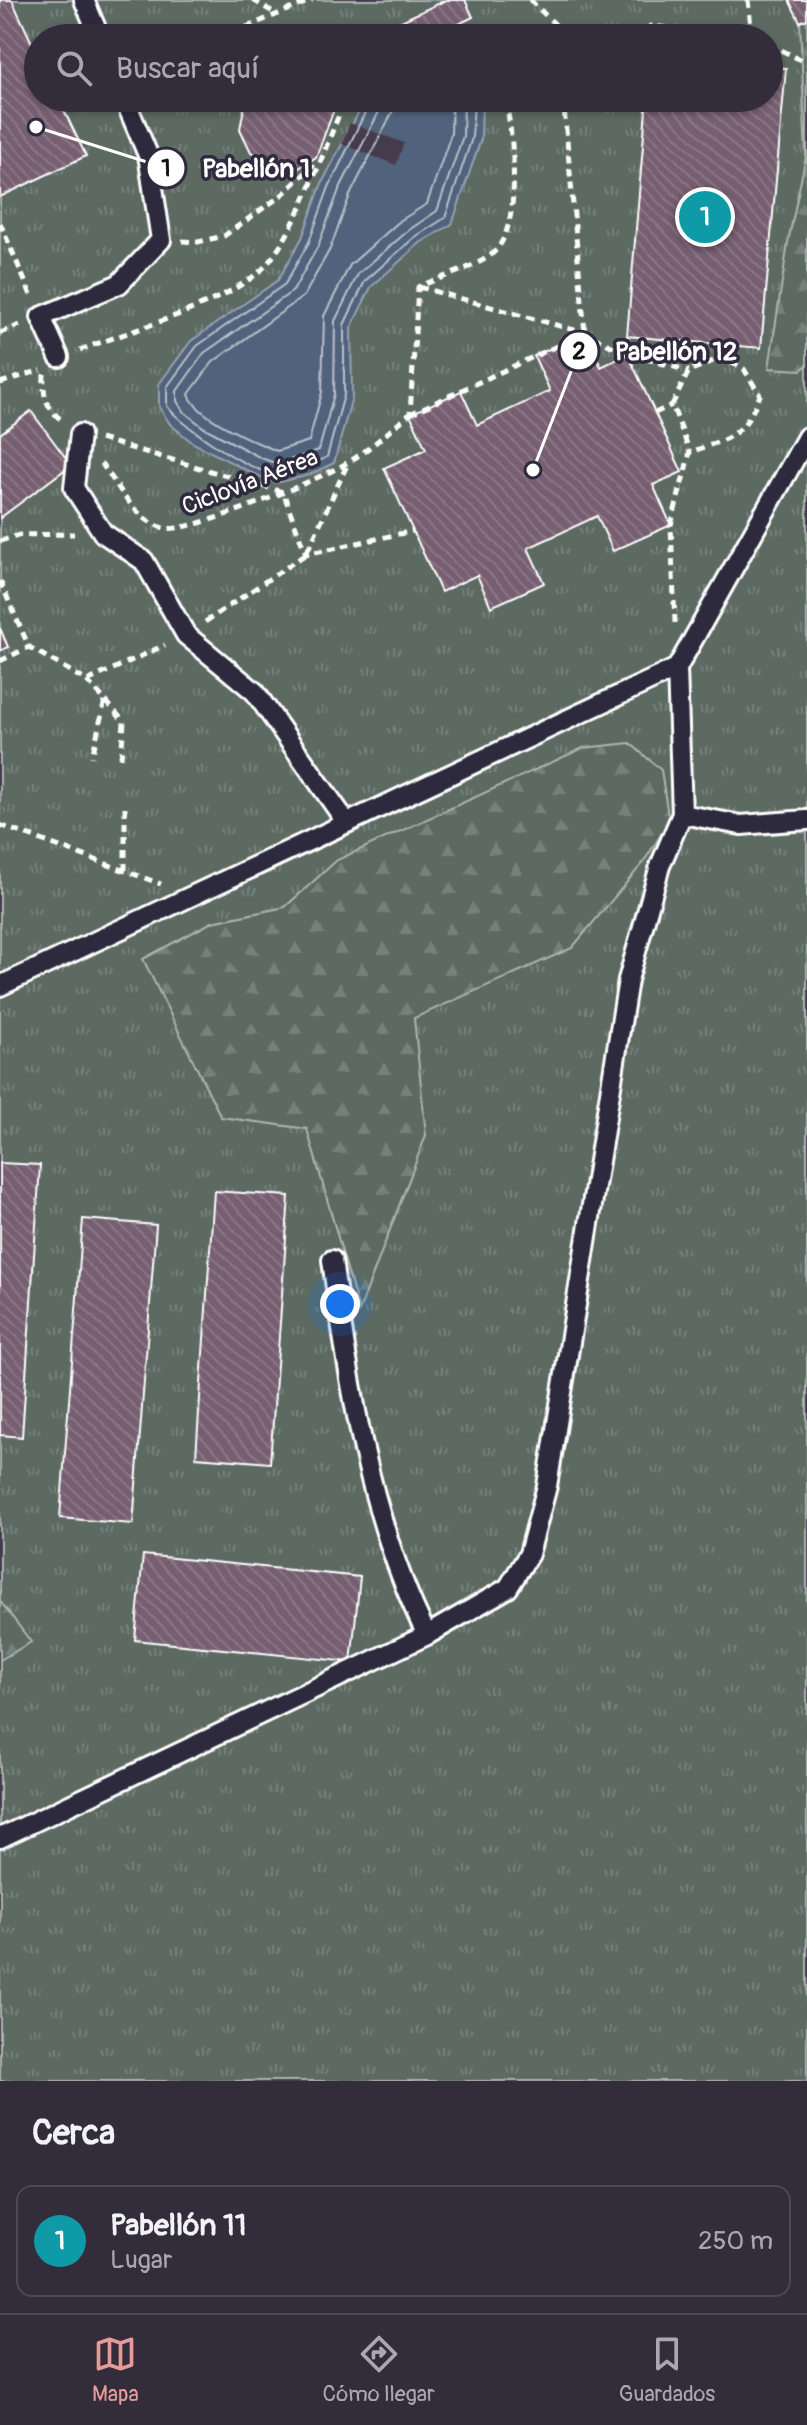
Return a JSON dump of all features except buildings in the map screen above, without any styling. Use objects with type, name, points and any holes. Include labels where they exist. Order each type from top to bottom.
[{"type":"lane","points":[[84,0],[94,24]]},
{"type":"lane","points":[[52,363],[41,317],[119,284],[161,240],[148,155],[130,112]]},
{"type":"lane","points":[[80,434],[74,488],[103,533],[144,561],[186,635],[255,692],[347,823]]},
{"type":"lane","points":[[0,1838],[427,1635],[508,1588],[529,1554],[547,1486],[628,980],[660,866],[682,814],[677,668],[807,437]]},
{"type":"lane","points":[[0,986],[677,668]]},
{"type":"lane","points":[[682,814],[741,825],[807,820]]},
{"type":"lane","points":[[332,1260],[353,1405],[403,1588],[427,1635]]},
{"type":"path","points":[[253,0],[277,15]]},
{"type":"path","points":[[530,0],[555,24]]},
{"type":"path","points":[[748,0],[753,24]]},
{"type":"path","points":[[255,24],[308,1]]},
{"type":"path","points":[[783,51],[807,63]]},
{"type":"path","points":[[0,383],[223,296],[261,271],[286,238],[340,112]]},
{"type":"path","points":[[418,287],[493,253],[510,223],[513,133],[508,112]]},
{"type":"path","points":[[564,112],[585,333]]},
{"type":"path","points":[[161,240],[198,242],[224,236],[282,195],[318,160]]},
{"type":"path","points":[[0,223],[41,317],[0,333]]},
{"type":"path","points":[[418,287],[585,333],[628,354],[689,371],[723,357],[744,369],[760,395],[750,421],[730,438],[690,452]]},
{"type":"path","points":[[410,414],[418,287]]},
{"type":"path","name":"Ciclovía Aérea","points":[[52,363],[44,392],[50,411],[80,434],[141,518],[165,528],[184,529],[283,492],[348,462],[410,414],[585,333]]},
{"type":"path","points":[[655,413],[672,405],[689,371]]},
{"type":"path","points":[[672,405],[690,452],[671,525],[677,668]]},
{"type":"path","points":[[80,434],[283,492],[306,554],[413,531]]},
{"type":"path","points":[[0,541],[20,535],[103,533]]},
{"type":"path","points":[[0,661],[29,647]]},
{"type":"path","points":[[87,681],[124,722],[121,758]]},
{"type":"path","points":[[92,757],[105,700]]},
{"type":"path","points":[[125,807],[125,870]]},
{"type":"path","points":[[0,825],[191,896]]},
{"type":"green space","points":[[0,0],[807,0],[807,2081],[0,2081]]},
{"type":"green space","points":[[807,19],[807,365],[801,370],[769,368],[788,242],[806,156],[800,22]]},
{"type":"green space","points":[[630,743],[661,770],[669,822],[643,863],[572,948],[414,1018],[426,1135],[359,1311],[307,1129],[221,1117],[143,959],[212,922],[285,907],[337,860],[583,748]]},
{"type":"green space","points":[[0,1601],[31,1642],[0,1660]]},
{"type":"water","points":[[359,112],[482,112],[481,139],[452,224],[420,243],[371,287],[351,328],[352,397],[334,463],[309,475],[276,483],[193,443],[170,424],[159,407],[159,384],[191,341],[278,280],[302,238],[322,183]]},
{"type":"pier","points":[[350,123],[404,143],[396,165],[342,144]]},
{"type":"place","name":"Pabellón 1","points":[[36,127]]},
{"type":"place","name":"Pabellón 11","points":[[705,217]]},
{"type":"place","name":"Pabellón 12","points":[[533,470]]}]
